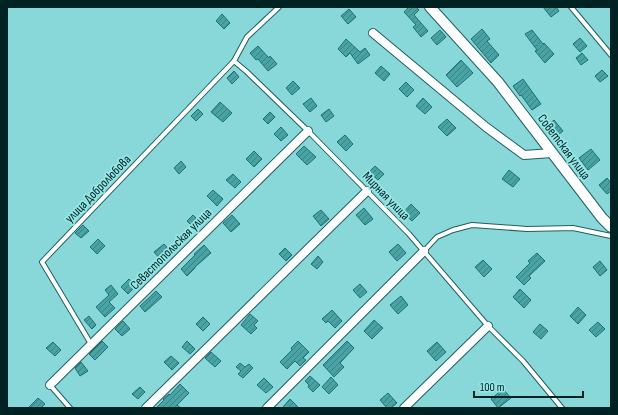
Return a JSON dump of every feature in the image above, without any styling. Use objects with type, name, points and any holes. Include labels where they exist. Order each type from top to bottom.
[{"type":"street","name":"Советская улица","points":[[430,7],[498,82],[602,218],[611,227]]},
{"type":"street","points":[[373,33],[486,127],[524,155],[552,153]]},
{"type":"street","name":"Севастопольская улица","points":[[50,384],[308,131]]},
{"type":"street","points":[[146,408],[367,191]]},
{"type":"street","points":[[267,408],[424,251]]},
{"type":"street","points":[[404,408],[413,405],[488,326]]},
{"type":"lane","points":[[234,61],[247,37],[279,7]]},
{"type":"lane","points":[[571,7],[611,55]]},
{"type":"lane","name":"Мирная улица","points":[[234,61],[308,131],[424,251],[488,326],[523,361],[562,408]]},
{"type":"lane","name":"улица Добролюбова","points":[[92,344],[42,262],[234,61]]},
{"type":"lane","points":[[424,251],[437,237],[453,230],[472,225],[527,229],[573,228],[611,236]]},
{"type":"lane","points":[[50,384],[70,408]]},
{"type":"building","points":[[409,7],[416,7],[419,10],[414,15],[428,31],[421,37],[413,27],[416,25],[404,12]]},
{"type":"building","points":[[543,7],[556,7],[559,11],[551,17]]},
{"type":"building","points":[[349,9],[356,17],[348,24],[341,16]]},
{"type":"building","points":[[222,14],[230,23],[224,29],[216,21]]},
{"type":"building","points":[[482,29],[490,39],[487,41],[499,55],[491,63],[471,39]]},
{"type":"building","points":[[440,30],[446,37],[437,45],[431,38]]},
{"type":"building","points":[[532,30],[543,44],[544,43],[554,54],[545,63],[535,51],[537,50],[525,34]]},
{"type":"building","points":[[580,38],[587,46],[580,52],[573,44]]},
{"type":"building","points":[[346,39],[360,52],[365,48],[370,55],[358,64],[350,53],[346,57],[338,49]]},
{"type":"building","points":[[258,46],[277,64],[268,71],[258,59],[256,60],[250,53]]},
{"type":"building","points":[[582,53],[588,60],[581,65],[576,58]]},
{"type":"building","points":[[461,60],[473,73],[457,87],[446,75]]},
{"type":"building","points":[[381,66],[390,74],[384,81],[375,73]]},
{"type":"building","points":[[602,70],[608,76],[600,82],[595,76]]},
{"type":"building","points":[[234,71],[239,77],[232,84],[227,78]]},
{"type":"building","points":[[523,79],[541,104],[532,110],[513,86]]},
{"type":"building","points":[[293,81],[300,88],[292,95],[286,88]]},
{"type":"building","points":[[406,82],[414,90],[407,97],[399,89]]},
{"type":"building","points":[[311,98],[317,106],[310,112],[303,104]]},
{"type":"building","points":[[423,98],[432,107],[425,114],[416,106]]},
{"type":"building","points":[[220,102],[232,113],[223,122],[211,112]]},
{"type":"building","points":[[198,109],[203,114],[196,121],[191,116]]},
{"type":"building","points":[[329,109],[334,116],[326,122],[321,115]]},
{"type":"building","points":[[270,112],[275,117],[268,124],[263,119]]},
{"type":"building","points":[[447,119],[456,128],[447,136],[438,127]]},
{"type":"building","points":[[554,120],[563,131],[553,139],[544,128]]},
{"type":"building","points":[[281,127],[288,135],[281,141],[274,134]]},
{"type":"building","points":[[345,135],[353,144],[346,151],[337,142]]},
{"type":"building","points":[[304,146],[316,157],[307,165],[296,154]]},
{"type":"building","points":[[591,149],[600,160],[588,170],[579,158]]},
{"type":"building","points":[[254,151],[262,159],[254,167],[246,159]]},
{"type":"building","points":[[181,161],[186,167],[179,174],[174,168]]},
{"type":"building","points":[[375,166],[384,174],[378,180],[369,172]]},
{"type":"building","points":[[509,170],[520,179],[513,187],[502,179]]},
{"type":"building","points":[[233,174],[241,182],[235,188],[226,180]]},
{"type":"building","points":[[607,178],[611,183],[611,191],[607,194],[599,185]]},
{"type":"building","points":[[213,190],[223,199],[217,206],[207,196]]},
{"type":"building","points":[[411,204],[420,213],[412,221],[403,213]]},
{"type":"building","points":[[364,208],[373,219],[365,225],[356,215]]},
{"type":"building","points":[[321,210],[329,219],[321,226],[313,216]]},
{"type":"building","points":[[193,215],[201,223],[195,229],[187,221]]},
{"type":"building","points":[[232,215],[240,224],[231,232],[223,223]]},
{"type":"building","points":[[83,225],[89,231],[81,238],[75,233]]},
{"type":"building","points":[[98,239],[105,246],[97,254],[90,247]]},
{"type":"building","points":[[164,244],[171,252],[161,260],[154,252]]},
{"type":"building","points":[[398,244],[406,253],[397,261],[389,252]]},
{"type":"building","points":[[204,245],[211,253],[187,276],[181,269]]},
{"type":"building","points":[[285,248],[292,255],[286,261],[279,254]]},
{"type":"building","points":[[537,253],[545,261],[529,276],[531,278],[524,285],[516,277],[530,263],[528,261]]},
{"type":"building","points":[[318,256],[323,262],[317,269],[311,264]]},
{"type":"building","points":[[483,260],[492,269],[484,277],[475,267]]},
{"type":"building","points":[[600,261],[607,270],[600,276],[593,267]]},
{"type":"building","points":[[129,279],[136,286],[128,294],[121,287]]},
{"type":"building","points":[[360,284],[367,292],[360,298],[353,290]]},
{"type":"building","points":[[111,285],[118,294],[109,302],[115,308],[105,317],[96,307],[109,295],[105,290]]},
{"type":"building","points":[[520,289],[531,300],[524,308],[513,297]]},
{"type":"building","points":[[156,291],[162,297],[145,312],[140,306]]},
{"type":"building","points":[[401,296],[408,305],[398,314],[390,305]]},
{"type":"building","points":[[578,307],[586,315],[578,324],[570,316]]},
{"type":"building","points":[[332,310],[342,321],[335,328],[328,321],[326,323],[322,319]]},
{"type":"building","points":[[250,314],[258,321],[254,325],[257,328],[251,334],[241,325]]},
{"type":"building","points":[[89,316],[96,325],[92,329],[84,320]]},
{"type":"building","points":[[203,317],[210,324],[203,331],[196,324]]},
{"type":"building","points":[[374,320],[383,328],[372,339],[364,331]]},
{"type":"building","points":[[123,321],[130,329],[122,336],[115,329]]},
{"type":"building","points":[[598,322],[605,329],[596,337],[589,330]]},
{"type":"building","points":[[540,324],[548,331],[541,339],[533,332]]},
{"type":"building","points":[[102,341],[108,347],[95,360],[89,354]]},
{"type":"building","points":[[187,341],[195,349],[190,354],[182,347]]},
{"type":"building","points":[[298,341],[309,352],[303,358],[306,360],[300,366],[295,361],[287,369],[280,362],[292,350],[291,348]]},
{"type":"building","points":[[347,341],[354,348],[340,363],[344,367],[334,377],[323,365]]},
{"type":"building","points":[[53,342],[61,350],[55,356],[46,348]]},
{"type":"building","points":[[437,342],[446,352],[436,361],[427,351]]},
{"type":"building","points":[[211,352],[221,361],[215,367],[205,358]]},
{"type":"building","points":[[171,356],[179,363],[172,370],[164,362]]},
{"type":"building","points":[[81,362],[88,371],[80,376],[75,368]]},
{"type":"building","points":[[240,363],[245,367],[249,364],[253,368],[243,378],[238,374],[241,371],[236,367]]},
{"type":"building","points":[[310,376],[320,385],[313,392],[305,381]]},
{"type":"building","points":[[331,377],[338,385],[329,394],[322,387]]},
{"type":"building","points":[[264,378],[273,387],[266,393],[257,385]]},
{"type":"building","points":[[180,384],[189,393],[177,405],[181,408],[156,408],[164,400],[163,399],[169,394],[170,395]]},
{"type":"building","points":[[140,387],[145,392],[138,399],[132,394]]},
{"type":"building","points":[[503,389],[511,398],[498,408],[491,399]]},
{"type":"building","points":[[388,393],[397,403],[391,408],[387,408],[380,400]]},
{"type":"building","points":[[38,398],[45,404],[41,408],[28,408]]},
{"type":"building","points":[[290,399],[299,408],[282,408]]}]
